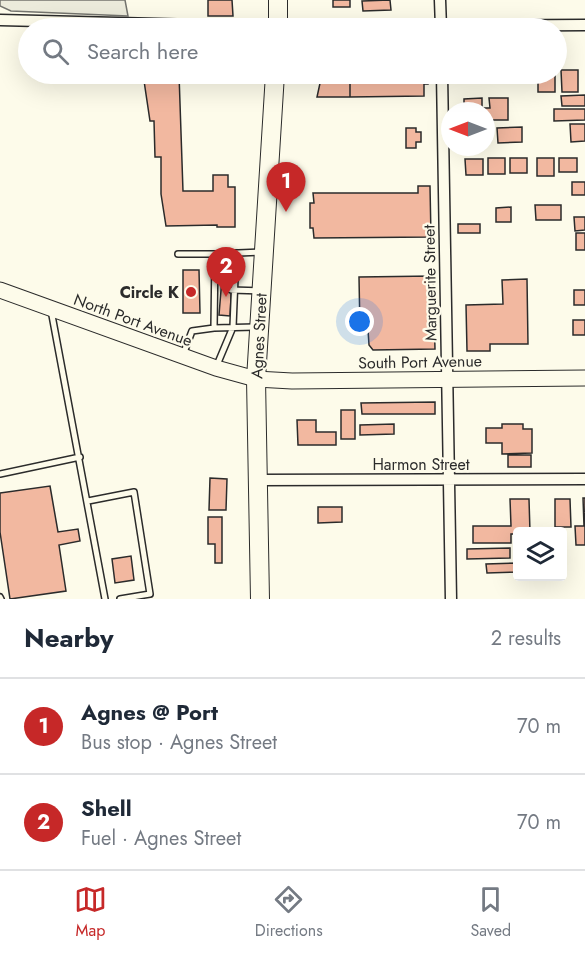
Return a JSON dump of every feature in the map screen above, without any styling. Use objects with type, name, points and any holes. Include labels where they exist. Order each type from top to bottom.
[{"type":"main road","points":[[278,0],[278,18]]},
{"type":"main road","name":"Agnes Street","points":[[260,599],[256,380],[274,84]]},
{"type":"main road","name":"North Port Avenue","points":[[0,290],[183,357],[256,380]]},
{"type":"main road","name":"South Port Avenue","points":[[256,380],[585,378]]},
{"type":"street","points":[[440,0],[441,18]]},
{"type":"street","points":[[1,19],[18,20]]},
{"type":"street","points":[[567,25],[585,25]]},
{"type":"street","name":"Marguerite Street","points":[[442,84],[451,599]]},
{"type":"street","name":"Harmon Street","points":[[257,480],[585,479]]},
{"type":"lane","points":[[178,254],[264,252]]},
{"type":"lane","points":[[216,368],[233,327],[236,253]]},
{"type":"lane","points":[[214,328],[218,290],[215,254]]},
{"type":"lane","points":[[233,291],[261,291]]},
{"type":"lane","points":[[51,309],[105,599]]},
{"type":"lane","points":[[183,357],[192,331],[259,327]]},
{"type":"lane","points":[[0,474],[80,457]]},
{"type":"lane","points":[[88,501],[134,492],[150,594],[120,599]]},
{"type":"shaded area","points":[[0,0],[125,0],[128,16],[11,11],[0,6]]},
{"type":"building","points":[[208,0],[232,0],[233,16],[208,16]]},
{"type":"building","points":[[333,0],[350,0],[350,7],[333,7]]},
{"type":"building","points":[[390,0],[391,10],[363,11],[362,1]]},
{"type":"building","points":[[567,70],[578,70],[578,92],[562,92],[562,84],[567,84]]},
{"type":"building","points":[[144,84],[179,84],[183,191],[213,191],[213,175],[228,175],[228,187],[235,187],[235,227],[166,226],[161,194],[161,157],[155,157],[154,121],[150,121]]},
{"type":"building","points":[[320,84],[350,84],[350,97],[317,97]]},
{"type":"building","points":[[350,84],[424,84],[424,96],[350,97]]},
{"type":"building","points":[[538,84],[555,84],[555,92],[538,92]]},
{"type":"building","points":[[585,95],[585,106],[562,106],[561,96]]},
{"type":"building","points":[[482,98],[482,102],[464,102],[464,99]]},
{"type":"building","points":[[489,98],[508,98],[508,120],[495,120],[495,102],[489,102]]},
{"type":"building","points":[[554,109],[585,109],[585,120],[554,121]]},
{"type":"building","points":[[570,124],[585,124],[585,141],[571,142]]},
{"type":"building","points":[[522,127],[522,142],[498,143],[497,128]]},
{"type":"building","points":[[406,128],[416,128],[416,132],[421,132],[421,142],[416,142],[416,148],[406,148]]},
{"type":"building","points":[[488,158],[505,158],[505,174],[488,174]]},
{"type":"building","points":[[510,158],[527,158],[527,173],[510,173]]},
{"type":"building","points":[[537,158],[554,158],[554,176],[537,176]]},
{"type":"building","points":[[559,158],[577,158],[577,172],[559,172]]},
{"type":"building","points":[[465,159],[483,159],[483,175],[466,175]]},
{"type":"building","points":[[572,182],[585,182],[585,195],[572,195]]},
{"type":"building","points":[[418,186],[430,186],[431,237],[314,238],[313,228],[310,228],[310,203],[314,203],[313,193],[418,193]]},
{"type":"building","points":[[535,205],[561,205],[561,220],[536,220]]},
{"type":"building","points":[[511,207],[511,222],[496,222],[496,208]]},
{"type":"building","points":[[574,217],[585,217],[585,230],[575,231]]},
{"type":"building","points":[[458,224],[480,224],[480,233],[458,233]]},
{"type":"building","points":[[576,233],[585,233],[585,250],[576,250]]},
{"type":"building","points":[[183,270],[199,270],[200,313],[183,313]]},
{"type":"building","points":[[433,276],[435,349],[373,350],[369,345],[368,330],[360,330],[359,277]]},
{"type":"building","points":[[222,278],[232,279],[230,316],[219,315]]},
{"type":"building","points":[[527,279],[528,344],[490,344],[490,351],[467,351],[466,305],[503,304],[502,280]]},
{"type":"building","points":[[574,290],[585,290],[585,305],[574,305]]},
{"type":"building","points":[[573,320],[585,320],[585,335],[573,335]]},
{"type":"building","points":[[435,402],[435,414],[362,414],[361,403]]},
{"type":"building","points":[[341,410],[355,410],[355,439],[341,439]]},
{"type":"building","points":[[297,420],[316,420],[316,432],[336,432],[336,445],[298,445]]},
{"type":"building","points":[[394,424],[394,434],[360,435],[360,425]]},
{"type":"building","points":[[502,424],[523,424],[523,429],[532,429],[532,453],[502,454],[502,443],[486,443],[486,428],[502,428]]},
{"type":"building","points":[[508,455],[531,455],[531,467],[508,467]]},
{"type":"building","points":[[210,478],[227,479],[226,510],[209,510]]},
{"type":"building","points":[[50,486],[58,532],[78,529],[80,541],[59,545],[66,591],[10,599],[0,532],[0,493]]},
{"type":"building","points":[[583,498],[585,498],[585,545],[576,545],[575,526],[584,526]]},
{"type":"building","points":[[510,499],[529,499],[530,527],[513,527],[511,543],[473,543],[473,526],[511,526]]},
{"type":"building","points":[[555,499],[570,499],[571,527],[555,527]]},
{"type":"building","points":[[318,507],[342,507],[342,522],[318,523]]},
{"type":"building","points":[[208,517],[222,517],[222,563],[215,563],[215,544],[208,544]]},
{"type":"building","points":[[510,548],[510,558],[467,559],[467,549]]},
{"type":"building","points":[[131,556],[134,580],[115,583],[112,559]]},
{"type":"building","points":[[513,563],[513,572],[487,573],[486,564]]},
{"type":"place","name":"Agnes @ Port","points":[[286,212]]},
{"type":"place","name":"Circle K","points":[[191,292]]},
{"type":"place","name":"Shell","points":[[226,297]]}]
